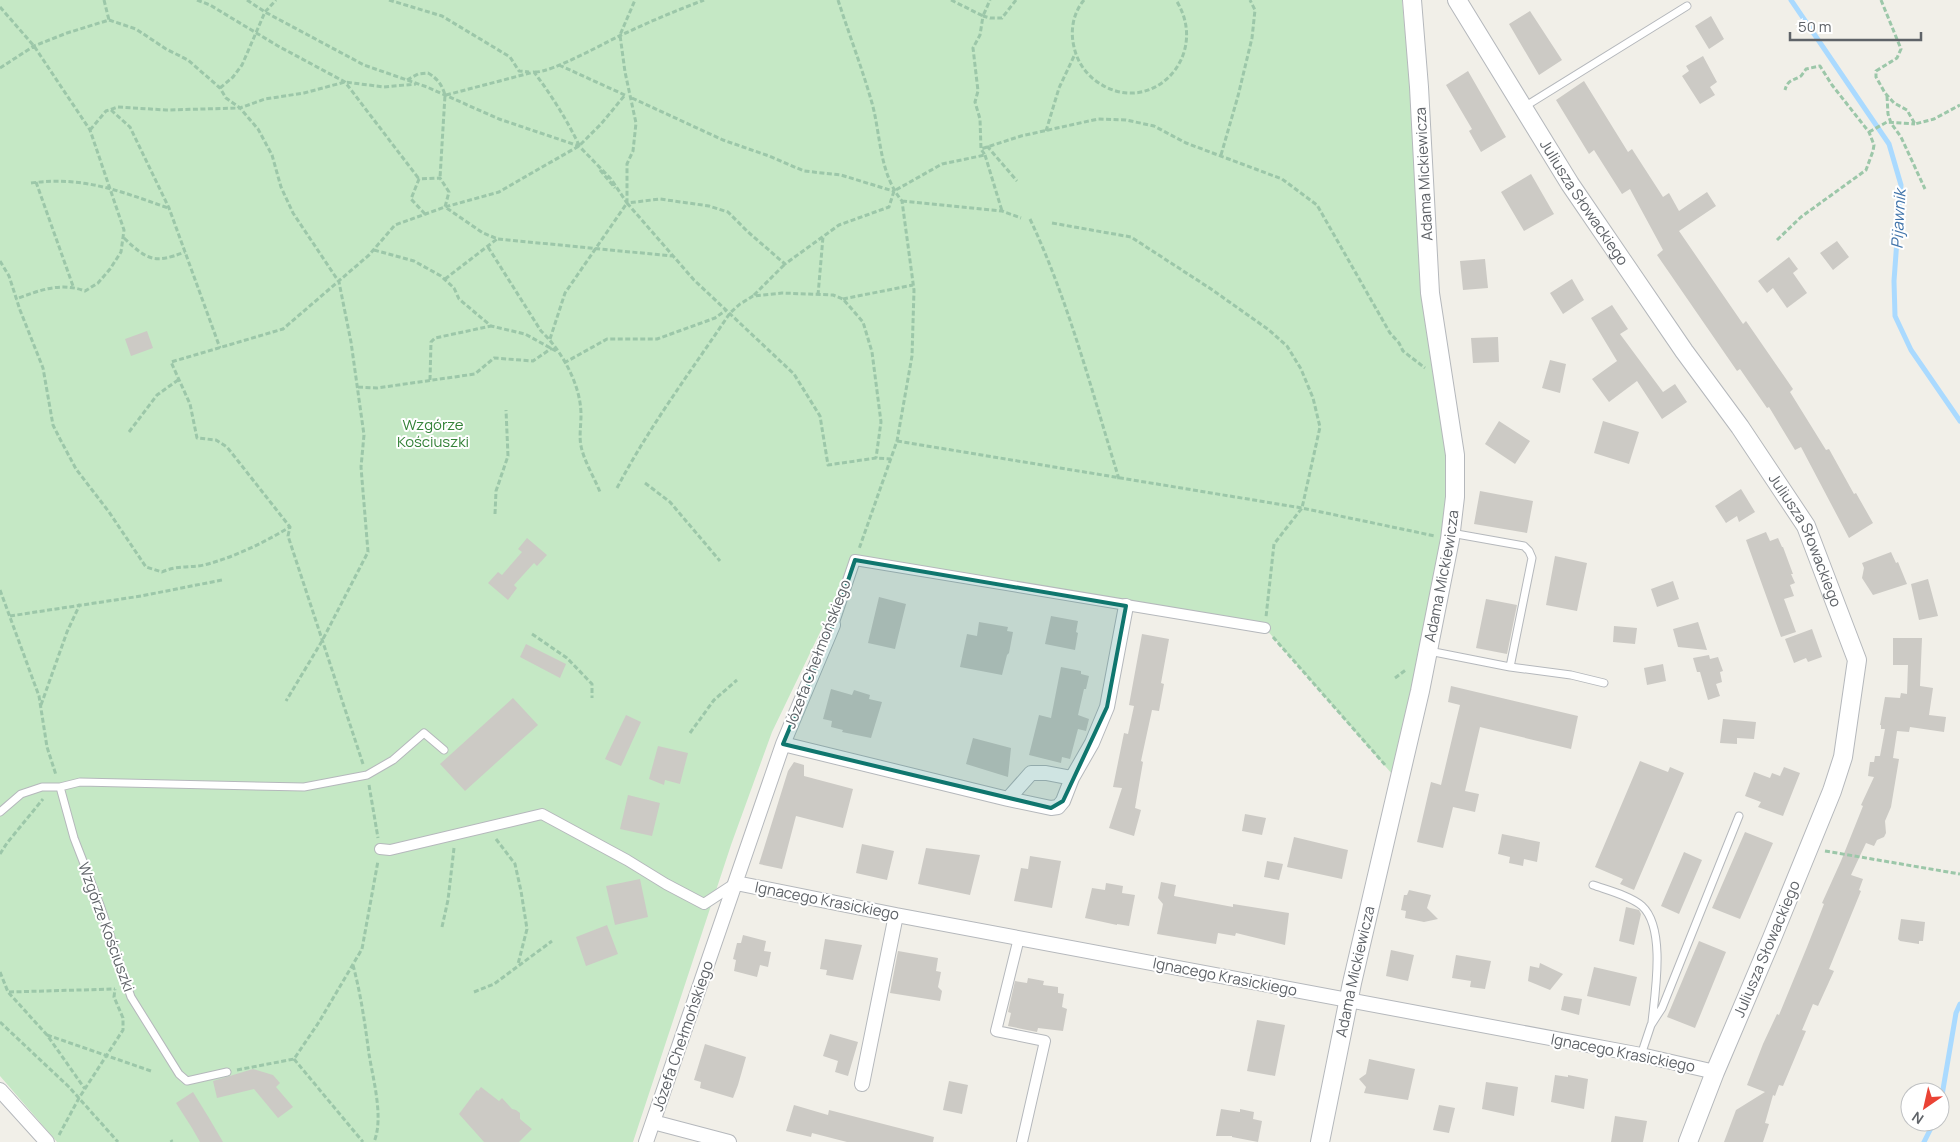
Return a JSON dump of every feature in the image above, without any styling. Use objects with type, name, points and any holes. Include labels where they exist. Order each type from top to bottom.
[{"type":"street","name":"Adama Mickiewicza","points":[[1320,1142],[1348,999],[1400,782],[1428,651],[1451,536],[1455,497],[1454,455],[1430,293],[1419,87],[1412,0]]},
{"type":"street","name":"Juliusza Słowackiego","points":[[1457,0],[1583,203],[1684,351],[1740,427],[1806,526],[1819,556],[1856,660],[1843,757],[1835,782],[1688,1142]]},
{"type":"street","name":"Józefa Chełmońskiego","points":[[646,1142],[783,744],[833,626],[855,560],[1265,628]]},
{"type":"street","points":[[783,744],[1008,799],[1051,808],[1058,807],[1092,743],[1107,707],[1126,606]]},
{"type":"street","points":[[1008,799],[1031,773],[1046,773],[1072,778]]},
{"type":"street","points":[[380,849],[390,850],[542,814],[628,860],[666,884],[704,904],[736,883]]},
{"type":"street","name":"Ignacego Krasickiego","points":[[736,883],[896,915],[1641,1055],[1715,1072]]},
{"type":"street","points":[[862,1084],[896,915]]},
{"type":"street","points":[[1019,938],[996,1031],[1045,1041],[1022,1142]]},
{"type":"street","points":[[0,1090],[47,1142]]},
{"type":"street","points":[[653,1122],[730,1142]]},
{"type":"lane","points":[[1523,107],[1687,6]]},
{"type":"lane","points":[[1451,536],[1524,546],[1530,551],[1532,558],[1510,668]]},
{"type":"lane","points":[[1428,651],[1510,668],[1571,675],[1604,683]]},
{"type":"lane","points":[[0,812],[21,794],[42,787],[80,782],[304,787],[367,775],[393,760],[424,733],[444,750]]},
{"type":"lane","name":"Wzgórze Kościuszki","points":[[60,786],[74,838],[100,905],[131,997],[179,1074],[187,1081],[227,1072]]},
{"type":"lane","points":[[1641,1055],[1652,1025],[1662,1008],[1739,816]]},
{"type":"lane","points":[[1593,885],[1641,905],[1651,916],[1658,970],[1652,1025]]},
{"type":"path","points":[[104,0],[109,20]]},
{"type":"path","points":[[196,0],[210,5],[256,33],[345,82],[419,179]]},
{"type":"path","points":[[247,0],[265,12],[364,65],[417,84],[499,119],[579,146]]},
{"type":"path","points":[[220,88],[233,77],[242,65],[265,12],[276,0]]},
{"type":"path","points":[[389,0],[442,16],[510,57],[519,71],[534,72],[540,72],[559,65],[620,36],[704,0]]},
{"type":"path","points":[[550,339],[565,293],[627,203],[627,164],[632,151],[636,123],[625,72],[620,36],[635,0]]},
{"type":"path","points":[[838,0],[872,104],[881,155],[894,191],[902,201],[913,285],[912,356],[896,441],[855,560]]},
{"type":"path","points":[[952,0],[990,18],[1002,18],[1016,0]]},
{"type":"path","points":[[990,0],[983,16],[980,35],[974,48],[978,91],[975,102],[980,119],[981,149],[985,155],[1002,212]]},
{"type":"path","points":[[1084,0],[1075,15],[1072,28],[1075,53],[1081,66],[1090,77],[1102,86],[1130,93],[1145,91],[1158,85],[1170,77],[1179,66],[1185,53],[1188,38],[1183,10],[1176,0]]},
{"type":"path","points":[[1221,155],[1252,38],[1255,10],[1250,0]]},
{"type":"path","points":[[1881,0],[1901,49],[1897,58],[1876,71],[1876,77],[1888,96],[1894,103],[1907,110],[1915,124]]},
{"type":"path","points":[[0,7],[34,46],[90,130],[124,230],[121,252],[98,283],[85,291],[73,286],[43,288],[16,299]]},
{"type":"path","points":[[0,68],[34,46],[109,20],[136,28],[166,49],[188,60],[220,88],[226,98],[240,108],[258,129],[272,155],[281,188],[293,213],[339,282],[352,342],[364,435],[361,467],[368,552],[322,641],[286,701]]},
{"type":"path","points":[[1046,131],[1059,88],[1075,53]]},
{"type":"path","points":[[559,65],[723,140],[804,171],[841,175],[894,191]]},
{"type":"path","points":[[1776,240],[1800,217],[1866,170],[1874,145],[1869,132],[1832,85],[1820,66],[1806,69],[1801,76],[1787,83],[1785,90]]},
{"type":"path","points":[[445,96],[534,72]]},
{"type":"path","points":[[534,72],[572,129],[579,146],[611,179],[627,203],[694,280],[794,374],[820,416],[828,465],[876,458],[891,459]]},
{"type":"path","points":[[406,80],[418,74],[428,73],[437,78],[445,96],[440,178],[449,192],[445,207]]},
{"type":"path","points":[[90,130],[106,111],[118,107],[166,110],[240,108],[265,100],[345,82],[384,87],[417,84]]},
{"type":"path","points":[[290,527],[227,447],[216,440],[197,438],[190,404],[171,362],[283,329],[374,250],[395,225],[445,207],[499,192],[579,146],[601,124],[625,95]]},
{"type":"path","points":[[1888,96],[1889,122],[1901,137],[1925,189]]},
{"type":"path","points":[[1869,132],[1889,122],[1915,124],[1934,119],[1960,105]]},
{"type":"path","points":[[110,110],[130,127],[169,208],[220,348]]},
{"type":"path","points":[[981,149],[1098,119],[1126,120],[1154,126],[1186,143],[1282,179],[1318,205],[1390,333],[1403,351],[1427,370]]},
{"type":"path","points":[[987,146],[1017,180]]},
{"type":"path","points":[[617,488],[671,400],[730,313],[753,296],[785,264],[839,225],[889,207],[894,191],[942,164],[985,155]]},
{"type":"path","points":[[419,179],[440,178]]},
{"type":"path","points":[[419,179],[411,198],[425,214]]},
{"type":"path","points":[[31,183],[73,181],[110,187],[169,208]]},
{"type":"path","points":[[36,182],[73,286]]},
{"type":"path","points":[[627,203],[660,199],[709,206],[728,212],[785,264]]},
{"type":"path","points":[[902,201],[1002,212],[1021,218]]},
{"type":"path","points":[[445,207],[483,234],[498,239],[536,241],[594,249],[673,256]]},
{"type":"path","points":[[1030,219],[1049,258],[1071,322],[1119,479]]},
{"type":"path","points":[[1052,223],[1131,236],[1211,289],[1287,346],[1301,369],[1313,398],[1320,427],[1302,508],[1274,544],[1265,628],[1400,782]]},
{"type":"path","points":[[818,296],[823,236]]},
{"type":"path","points":[[123,238],[141,254],[155,259],[171,257],[185,252]]},
{"type":"path","points":[[444,279],[498,239]]},
{"type":"path","points":[[488,247],[541,331],[550,339],[575,383],[580,406],[581,446],[600,492]]},
{"type":"path","points":[[374,250],[414,261],[444,279],[454,288],[459,299],[491,326]]},
{"type":"path","points":[[0,261],[9,276],[16,299],[44,368],[53,425],[76,468],[146,566],[162,572],[173,567],[202,565],[260,545],[290,527]]},
{"type":"path","points":[[843,299],[913,285]]},
{"type":"path","points":[[753,296],[782,293],[818,296],[833,295],[843,299],[864,322],[872,352],[881,422],[876,458]]},
{"type":"path","points":[[564,363],[607,339],[657,339],[714,318],[726,310]]},
{"type":"path","points":[[430,380],[431,342],[435,338],[491,326],[525,334],[558,352]]},
{"type":"path","points":[[358,387],[377,388],[475,374],[494,358],[533,360],[552,348]]},
{"type":"path","points":[[129,432],[157,396],[178,380]]},
{"type":"path","points":[[495,514],[496,491],[508,456],[506,410]]},
{"type":"path","points":[[896,441],[1302,508],[1451,536]]},
{"type":"path","points":[[645,483],[670,502],[720,561]]},
{"type":"path","points":[[227,1072],[294,1059],[319,1022],[362,949],[380,849],[367,775],[288,536],[290,527]]},
{"type":"path","points":[[10,616],[141,596],[222,580]]},
{"type":"path","points":[[0,590],[39,696],[47,747],[60,786]]},
{"type":"path","points":[[41,706],[67,632],[80,604]]},
{"type":"path","points":[[532,634],[568,658],[592,684],[592,698]]},
{"type":"path","points":[[1395,678],[1412,665]]},
{"type":"path","points":[[690,734],[714,700],[737,680]]},
{"type":"path","points":[[0,854],[51,787]]},
{"type":"path","points":[[484,828],[505,849],[515,864],[527,929],[518,964]]},
{"type":"path","points":[[442,927],[448,900],[455,835]]},
{"type":"path","points":[[1825,851],[1960,874]]},
{"type":"path","points":[[474,992],[494,984],[518,964],[552,941]]},
{"type":"path","points":[[353,965],[360,991],[378,1112],[374,1142]]},
{"type":"path","points":[[55,1142],[79,1098],[123,1030],[123,1018],[114,998],[115,981],[123,971]]},
{"type":"path","points":[[0,972],[8,992],[47,1035],[85,1089]]},
{"type":"path","points":[[8,992],[128,987]]},
{"type":"path","points":[[0,1022],[79,1098],[118,1142]]},
{"type":"path","points":[[47,1035],[151,1070]]},
{"type":"path","points":[[294,1059],[363,1142]]},
{"type":"highlighted area","points":[[855,560],[1126,606],[1107,707],[1063,801],[1051,808],[783,744],[833,625]]},
{"type":"green space","name":"Wzgórze Kościuszki","points":[[0,0],[1402,0],[1415,137],[1455,497],[1399,782],[1265,628],[855,560],[844,575],[825,622],[772,732],[731,845],[633,1142],[57,1142],[0,1076]]},
{"type":"building","points":[[1530,11],[1562,60],[1539,75],[1509,24]]},
{"type":"building","points":[[1711,16],[1724,39],[1709,49],[1695,26]]},
{"type":"building","points":[[1703,56],[1717,82],[1710,87],[1715,95],[1700,104],[1682,76],[1689,71],[1686,66]]},
{"type":"building","points":[[1468,71],[1506,137],[1481,152],[1469,131],[1472,129],[1446,85]]},
{"type":"building","points":[[1584,81],[1628,152],[1632,149],[1663,197],[1669,193],[1679,211],[1707,192],[1716,206],[1679,231],[1743,324],[1746,321],[1793,389],[1790,392],[1826,450],[1829,449],[1854,494],[1856,493],[1873,523],[1849,538],[1801,447],[1795,450],[1769,407],[1767,408],[1740,369],[1737,371],[1657,255],[1663,250],[1630,189],[1622,194],[1594,150],[1589,154],[1556,100]]},
{"type":"building","points":[[1531,174],[1554,214],[1524,231],[1501,192]]},
{"type":"building","points":[[1837,241],[1849,257],[1833,270],[1820,253]]},
{"type":"building","points":[[1789,257],[1798,269],[1793,273],[1807,293],[1787,308],[1773,288],[1767,293],[1758,281]]},
{"type":"building","points":[[1485,259],[1488,288],[1463,290],[1460,261]]},
{"type":"building","points":[[1572,279],[1584,300],[1563,314],[1550,293]]},
{"type":"building","points":[[1612,305],[1628,329],[1620,334],[1663,392],[1675,384],[1687,402],[1662,419],[1637,381],[1609,402],[1592,379],[1617,361],[1591,318]]},
{"type":"building","points":[[147,331],[153,348],[131,356],[125,339]]},
{"type":"building","points":[[1498,337],[1499,362],[1473,363],[1471,338]]},
{"type":"building","points":[[1550,360],[1566,364],[1560,393],[1542,388]]},
{"type":"building","points":[[1499,421],[1530,441],[1515,464],[1485,444]]},
{"type":"building","points":[[1603,421],[1639,432],[1629,464],[1594,453]]},
{"type":"building","points":[[1741,489],[1755,512],[1739,522],[1737,516],[1726,523],[1715,506]]},
{"type":"building","points":[[1480,491],[1533,501],[1527,533],[1474,524]]},
{"type":"building","points":[[1766,532],[1770,541],[1778,538],[1795,583],[1790,585],[1794,596],[1784,599],[1796,632],[1781,637],[1746,540]]},
{"type":"building","points":[[527,538],[547,555],[537,566],[534,563],[514,585],[517,588],[508,600],[488,583],[498,572],[502,575],[522,552],[518,549]]},
{"type":"building","points":[[1891,552],[1896,563],[1898,562],[1907,584],[1873,595],[1862,578],[1864,568],[1862,563]]},
{"type":"building","points":[[1555,556],[1587,563],[1577,611],[1546,605]]},
{"type":"building","points":[[1928,579],[1938,616],[1919,620],[1911,584]]},
{"type":"building","points":[[1673,581],[1679,599],[1657,607],[1651,589]]},
{"type":"building","points":[[879,597],[906,604],[895,649],[868,643]]},
{"type":"building","points":[[1486,599],[1517,605],[1507,654],[1476,648]]},
{"type":"building","points":[[1051,616],[1078,621],[1075,650],[1045,644]]},
{"type":"building","points":[[979,622],[1008,627],[1007,631],[1013,632],[1002,675],[960,667],[967,634],[977,636]]},
{"type":"building","points":[[1698,622],[1707,650],[1678,647],[1673,629]]},
{"type":"building","points":[[1614,626],[1637,628],[1635,644],[1613,642]]},
{"type":"building","points":[[1812,629],[1822,657],[1808,662],[1806,658],[1794,663],[1785,639]]},
{"type":"building","points":[[1142,634],[1169,639],[1161,683],[1164,684],[1159,711],[1152,710],[1141,761],[1143,762],[1135,808],[1141,810],[1134,836],[1109,828],[1122,788],[1113,787],[1124,733],[1128,734],[1134,706],[1129,705]]},
{"type":"building","points":[[1893,638],[1922,638],[1920,686],[1933,688],[1929,715],[1946,717],[1944,732],[1910,727],[1909,732],[1897,731],[1893,758],[1899,759],[1891,807],[1885,821],[1886,833],[1884,837],[1877,840],[1874,846],[1866,843],[1851,875],[1863,879],[1859,890],[1861,891],[1829,969],[1834,971],[1818,1006],[1813,1004],[1802,1030],[1806,1031],[1783,1086],[1779,1085],[1775,1096],[1773,1095],[1765,1123],[1769,1124],[1763,1142],[1724,1142],[1736,1110],[1765,1092],[1747,1085],[1763,1044],[1777,1014],[1779,1015],[1824,904],[1822,903],[1863,806],[1861,805],[1874,777],[1868,776],[1870,762],[1874,762],[1875,756],[1880,756],[1885,729],[1881,729],[1880,725],[1885,697],[1900,698],[1901,693],[1907,694],[1908,665],[1893,665]]},
{"type":"building","points":[[526,644],[566,664],[560,678],[520,657]]},
{"type":"building","points":[[1709,655],[1710,659],[1718,657],[1723,671],[1720,672],[1722,682],[1716,684],[1720,696],[1708,700],[1700,672],[1697,672],[1693,658]]},
{"type":"building","points":[[1663,664],[1666,681],[1647,685],[1644,668]]},
{"type":"building","points":[[1061,667],[1081,671],[1081,674],[1089,676],[1078,715],[1089,719],[1086,731],[1078,729],[1070,759],[1062,757],[1061,763],[1029,755],[1039,715],[1051,718]]},
{"type":"building","points":[[1451,686],[1578,716],[1571,749],[1480,727],[1465,791],[1479,794],[1475,812],[1453,807],[1443,848],[1417,842],[1431,782],[1441,785],[1460,705],[1448,702]]},
{"type":"building","points":[[831,689],[852,695],[854,690],[870,695],[869,699],[882,702],[871,738],[842,732],[843,730],[831,727],[832,721],[823,719]]},
{"type":"building","points":[[513,698],[538,725],[465,791],[440,764]]},
{"type":"building","points":[[626,715],[641,722],[621,766],[605,759]]},
{"type":"building","points":[[1723,719],[1756,722],[1754,739],[1737,738],[1737,744],[1720,743]]},
{"type":"building","points":[[973,738],[1011,748],[1008,777],[966,764]]},
{"type":"building","points":[[658,746],[688,753],[680,784],[665,780],[664,785],[649,779]]},
{"type":"building","points":[[1640,761],[1668,772],[1670,767],[1684,773],[1634,890],[1620,884],[1623,879],[1595,867]]},
{"type":"building","points":[[794,762],[804,765],[804,776],[853,789],[843,828],[796,816],[782,869],[759,864],[788,771]]},
{"type":"building","points":[[1784,767],[1800,773],[1783,816],[1758,807],[1761,802],[1745,796],[1754,772],[1770,778],[1772,773],[1780,776]]},
{"type":"building","points":[[628,795],[660,803],[652,836],[620,829]]},
{"type":"building","points":[[1245,814],[1266,818],[1262,835],[1242,831]]},
{"type":"building","points":[[1745,832],[1773,843],[1740,919],[1712,908]]},
{"type":"building","points":[[1502,834],[1540,842],[1537,862],[1524,859],[1523,866],[1509,863],[1510,857],[1498,854]]},
{"type":"building","points":[[1294,837],[1348,850],[1342,879],[1287,867]]},
{"type":"building","points":[[862,844],[894,851],[887,880],[856,873]]},
{"type":"building","points":[[926,848],[980,855],[970,895],[918,884]]},
{"type":"building","points":[[1684,852],[1702,860],[1679,914],[1661,906]]},
{"type":"building","points":[[1030,856],[1061,861],[1052,908],[1014,901],[1021,868],[1028,869]]},
{"type":"building","points":[[1267,861],[1283,864],[1279,880],[1264,877]]},
{"type":"building","points":[[640,879],[648,917],[615,925],[606,886]]},
{"type":"building","points":[[1161,882],[1176,885],[1174,896],[1233,907],[1233,904],[1289,913],[1285,945],[1236,933],[1235,936],[1218,933],[1216,944],[1157,934],[1163,904],[1158,898]]},
{"type":"building","points":[[1106,883],[1123,886],[1122,893],[1135,895],[1129,926],[1085,918],[1092,888],[1105,890]]},
{"type":"building","points":[[1409,890],[1431,895],[1427,908],[1438,919],[1424,922],[1405,918],[1406,911],[1401,910],[1404,895],[1407,895]]},
{"type":"building","points":[[1626,907],[1639,910],[1641,914],[1634,945],[1619,941]]},
{"type":"building","points":[[1901,919],[1925,922],[1923,941],[1919,941],[1919,944],[1898,939]]},
{"type":"building","points":[[607,925],[618,954],[586,966],[576,937]]},
{"type":"building","points":[[743,935],[766,941],[764,951],[771,952],[768,967],[760,965],[757,977],[734,971],[736,960],[733,959],[737,943],[741,943]]},
{"type":"building","points":[[825,939],[862,945],[853,980],[826,975],[827,970],[820,969]]},
{"type":"building","points":[[1699,941],[1726,952],[1695,1028],[1667,1017]]},
{"type":"building","points":[[1391,950],[1414,955],[1408,981],[1386,976]]},
{"type":"building","points":[[898,951],[938,958],[936,971],[941,972],[938,987],[942,991],[940,1001],[890,993]]},
{"type":"building","points":[[1456,955],[1491,961],[1485,989],[1470,987],[1471,981],[1452,978]]},
{"type":"building","points":[[1540,963],[1563,974],[1550,990],[1528,981],[1530,966],[1539,968]]},
{"type":"building","points":[[1594,967],[1637,977],[1630,1006],[1587,996]]},
{"type":"building","points":[[1028,978],[1044,981],[1043,985],[1058,987],[1058,993],[1064,994],[1062,1007],[1067,1009],[1063,1031],[1038,1028],[1037,1032],[1008,1026],[1011,1013],[1008,1012],[1015,981],[1027,983]]},
{"type":"building","points":[[1564,996],[1582,999],[1579,1015],[1561,1010]]},
{"type":"building","points":[[1257,1020],[1285,1025],[1275,1076],[1247,1071]]},
{"type":"building","points":[[830,1034],[858,1042],[848,1076],[835,1072],[838,1061],[823,1056]]},
{"type":"building","points":[[705,1044],[746,1057],[733,1098],[700,1088],[701,1082],[694,1080]]},
{"type":"building","points":[[1369,1059],[1415,1069],[1408,1100],[1364,1093],[1366,1087],[1359,1079],[1366,1074]]},
{"type":"building","points":[[253,1069],[273,1075],[280,1083],[276,1087],[293,1107],[278,1118],[254,1089],[217,1098],[213,1081]]},
{"type":"building","points":[[1555,1075],[1568,1077],[1568,1075],[1588,1079],[1584,1109],[1551,1102]]},
{"type":"building","points":[[949,1081],[968,1085],[962,1114],[943,1110]]},
{"type":"building","points":[[1486,1082],[1518,1087],[1514,1116],[1482,1109]]},
{"type":"building","points":[[481,1087],[499,1101],[502,1098],[512,1109],[520,1113],[520,1119],[532,1129],[519,1142],[484,1142],[459,1114]]},
{"type":"building","points":[[193,1092],[223,1142],[200,1142],[176,1103]]},
{"type":"building","points":[[794,1105],[828,1115],[829,1110],[934,1137],[933,1142],[847,1142],[812,1133],[811,1137],[786,1131]]},
{"type":"building","points":[[1439,1105],[1455,1108],[1449,1133],[1433,1130]]},
{"type":"building","points":[[1221,1109],[1240,1112],[1240,1109],[1254,1112],[1253,1119],[1262,1121],[1258,1142],[1232,1136],[1216,1136]]},
{"type":"building","points":[[1615,1116],[1647,1121],[1643,1142],[1611,1142]]},
{"type":"waterway","name":"Pijawnik","points":[[1791,0],[1889,144],[1901,185],[1894,281],[1895,316],[1911,350],[1960,421]]},
{"type":"waterway","name":"Pijawnik","points":[[1944,1082],[1956,1013],[1960,1004]]},
{"type":"waterway","name":"Pijawnik","points":[[1924,1142],[1929,1132]]}]
